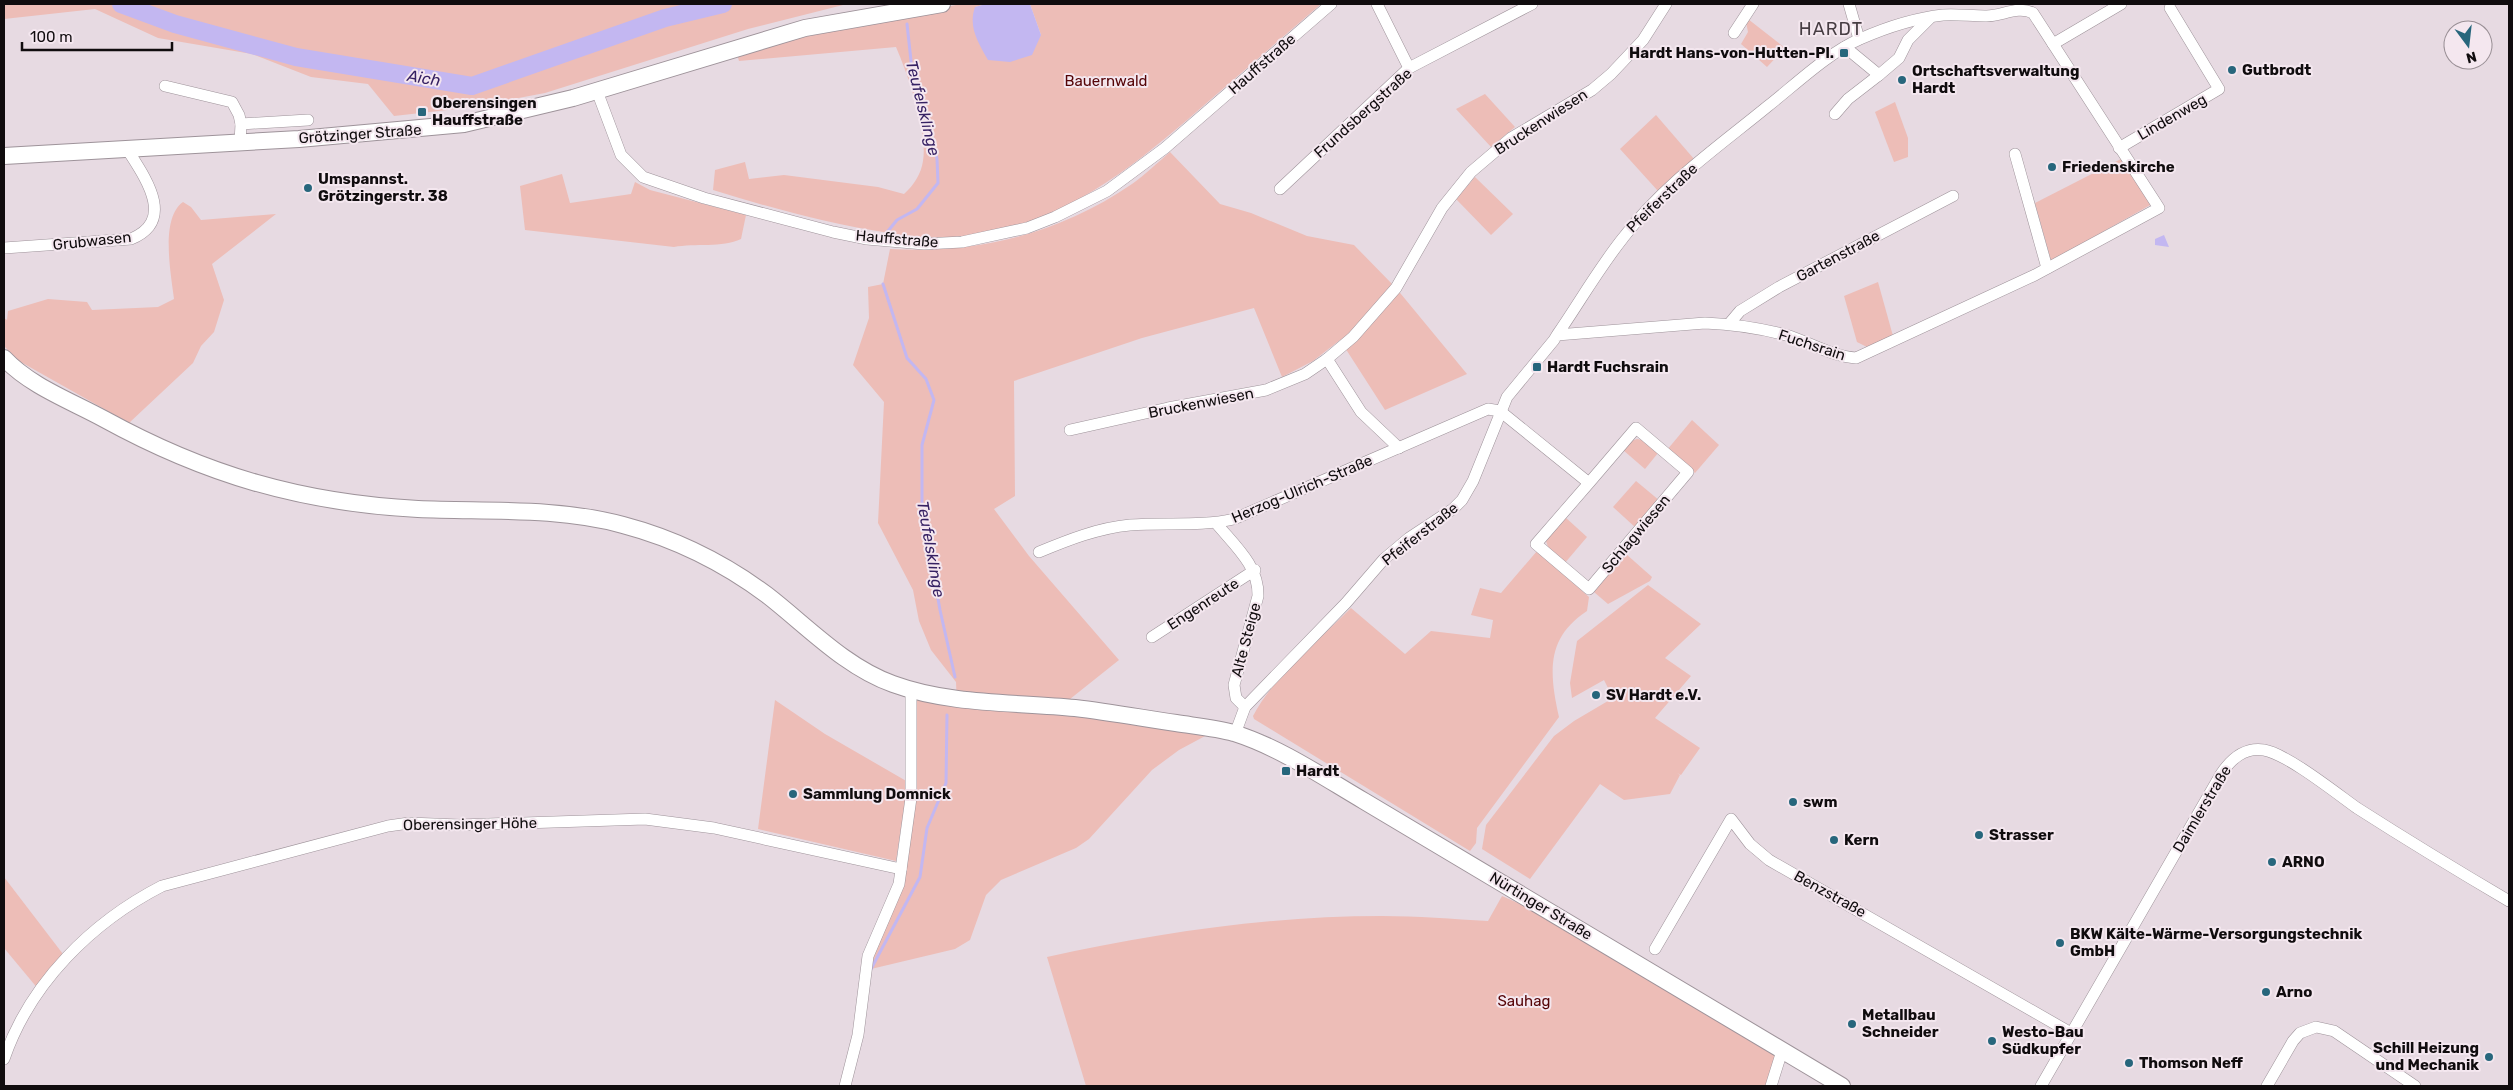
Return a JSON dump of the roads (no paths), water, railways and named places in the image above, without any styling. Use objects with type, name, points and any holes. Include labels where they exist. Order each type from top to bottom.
[{"type":"main road","name":"Grötzinger Straße","points":[[4,156],[372,134],[455,125],[524,112],[805,28],[942,4]]},
{"type":"main road","name":"Nürtinger Straße","points":[[4,358],[31,380],[125,431],[190,462],[242,481],[326,500],[372,506],[581,516],[657,536],[689,548],[739,576],[862,669],[888,682],[911,690],[984,701],[1123,714],[1235,734],[1292,759],[1842,1086]]},
{"type":"street","name":"Hauffstraße","points":[[596,91],[621,155],[643,177],[704,198],[833,232],[868,239],[924,244],[962,242],[1027,228],[1055,217],[1107,191],[1165,148],[1331,4]]},
{"type":"street","points":[[1378,4],[1409,68]]},
{"type":"street","name":"Frundsbergstraße","points":[[1280,189],[1409,68],[1532,4]]},
{"type":"street","name":"Bruckenwiesen","points":[[1070,430],[1168,408],[1266,390],[1305,374],[1327,359],[1353,337],[1396,288],[1442,208],[1471,172],[1511,138],[1592,90],[1611,74],[1638,47],[1666,4]]},
{"type":"street","points":[[1734,33],[1753,4]]},
{"type":"street","points":[[1849,4],[1859,39]]},
{"type":"street","points":[[1944,15],[1952,4]]},
{"type":"street","points":[[2053,44],[2121,4]]},
{"type":"street","name":"Pfeiferstraße","points":[[1235,734],[1245,707],[1346,603],[1384,559],[1409,538],[1453,510],[1462,500],[1473,481],[1507,396],[1557,335],[1623,237],[1656,200],[1681,177],[1799,82],[1859,39],[1895,26],[1932,17],[1944,15],[1997,16],[2023,6],[2036,16],[2159,208]]},
{"type":"street","name":"Lindenweg","points":[[2119,148],[2219,89],[2170,8]]},
{"type":"street","points":[[1835,114],[1848,99],[1899,58],[1908,40],[1932,17]]},
{"type":"street","points":[[1846,47],[1879,75]]},
{"type":"street","points":[[165,86],[232,102],[240,115],[240,142]]},
{"type":"street","points":[[241,124],[308,120]]},
{"type":"street","name":"Grubwasen","points":[[4,248],[115,241],[139,236],[152,225],[152,190],[127,149]]},
{"type":"street","points":[[2015,154],[2047,268]]},
{"type":"street","name":"Gartenstraße","points":[[1729,324],[1740,311],[1779,287],[1953,196]]},
{"type":"street","name":"Fuchsrain","points":[[1557,335],[1705,323],[1729,324],[1785,335],[1844,357],[1856,358],[1962,310],[2047,268],[2159,208]]},
{"type":"street","points":[[1327,359],[1361,412],[1399,448]]},
{"type":"street","name":"Herzog-Ulrich-Straße","points":[[1039,552],[1100,530],[1128,525],[1216,523],[1234,519],[1488,409],[1500,411]]},
{"type":"street","points":[[1500,411],[1589,483]]},
{"type":"street","name":"Schlagwiesen","points":[[1636,428],[1688,472],[1589,589],[1536,544],[1589,483],[1636,428]]},
{"type":"street","points":[[1216,523],[1255,570]]},
{"type":"street","name":"Alte Steige","points":[[1245,707],[1236,698],[1234,685],[1258,596],[1259,582],[1255,570]]},
{"type":"street","name":"Engenreute","points":[[1152,637],[1255,570]]},
{"type":"street","points":[[845,1086],[858,1035],[868,956],[894,901],[901,868],[911,798],[911,690]]},
{"type":"street","name":"Daimlerstraße","points":[[2041,1086],[2220,774],[2234,757],[2250,751],[2262,750],[2280,756],[2359,809],[2509,901]]},
{"type":"street","name":"Oberensinger Höhe","points":[[4,1059],[20,1019],[39,990],[66,958],[110,918],[133,901],[162,886],[388,826],[409,823],[459,825],[645,819],[714,828],[901,868]]},
{"type":"street","name":"Benzstraße","points":[[1654,949],[1731,819],[1750,844],[1769,860],[2071,1033]]},
{"type":"street","points":[[2267,1086],[2293,1041],[2300,1033],[2316,1027],[2334,1031],[2415,1086]]},
{"type":"street","points":[[1771,1086],[1782,1051]]},
{"type":"waterway","name":"Aich","points":[[121,4],[175,24],[296,57],[472,86],[665,18],[723,4]]},
{"type":"waterway","name":"Teufelsklinge","points":[[888,231],[897,220],[917,209],[938,183],[937,159],[928,118],[922,111],[913,79],[907,24]]},
{"type":"waterway","name":"Teufelsklinge","points":[[883,284],[907,358],[926,379],[934,400],[922,445],[922,510],[940,610],[955,677]]},
{"type":"waterway","name":"Teufelsklinge","points":[[871,969],[920,877],[927,828],[946,783],[947,715]]},
{"type":"place","name":"Hardt Hans-von-Hutten-Pl.","points":[[1844,53]]},
{"type":"place","name":"Gutbrodt","points":[[2232,70]]},
{"type":"place","name":"Ortschaftsverwaltung Hardt","points":[[1902,80]]},
{"type":"place","name":"Oberensingen Hauffstraße","points":[[422,112]]},
{"type":"place","name":"Friedenskirche","points":[[2052,167]]},
{"type":"place","name":"Umspannst. Grötzingerstr. 38","points":[[308,188]]},
{"type":"place","name":"Hardt Fuchsrain","points":[[1537,367]]},
{"type":"place","name":"SV Hardt e.V.","points":[[1596,695]]},
{"type":"place","name":"Hardt","points":[[1286,771]]},
{"type":"place","name":"Sammlung Domnick","points":[[793,794]]},
{"type":"place","name":"swm","points":[[1793,802]]},
{"type":"place","name":"Strasser","points":[[1979,835]]},
{"type":"place","name":"Kern","points":[[1834,840]]},
{"type":"place","name":"ARNO","points":[[2272,862]]},
{"type":"place","name":"BKW Kälte-Wärme-Versorgungstechnik GmbH","points":[[2060,943]]},
{"type":"place","name":"Arno","points":[[2266,992]]},
{"type":"place","name":"Metallbau Schneider","points":[[1852,1024]]},
{"type":"place","name":"Westo-Bau Südkupfer","points":[[1992,1041]]},
{"type":"place","name":"Schill Heizung und Mechanik","points":[[2489,1057]]},
{"type":"place","name":"Thomson Neff","points":[[2129,1063]]},
{"type":"district","name":"HARDT","points":[[1831,29]]},
{"type":"park label","name":"Bauernwald","points":[[1106,81]]},
{"type":"park label","name":"Sauhag","points":[[1524,1001]]}]
